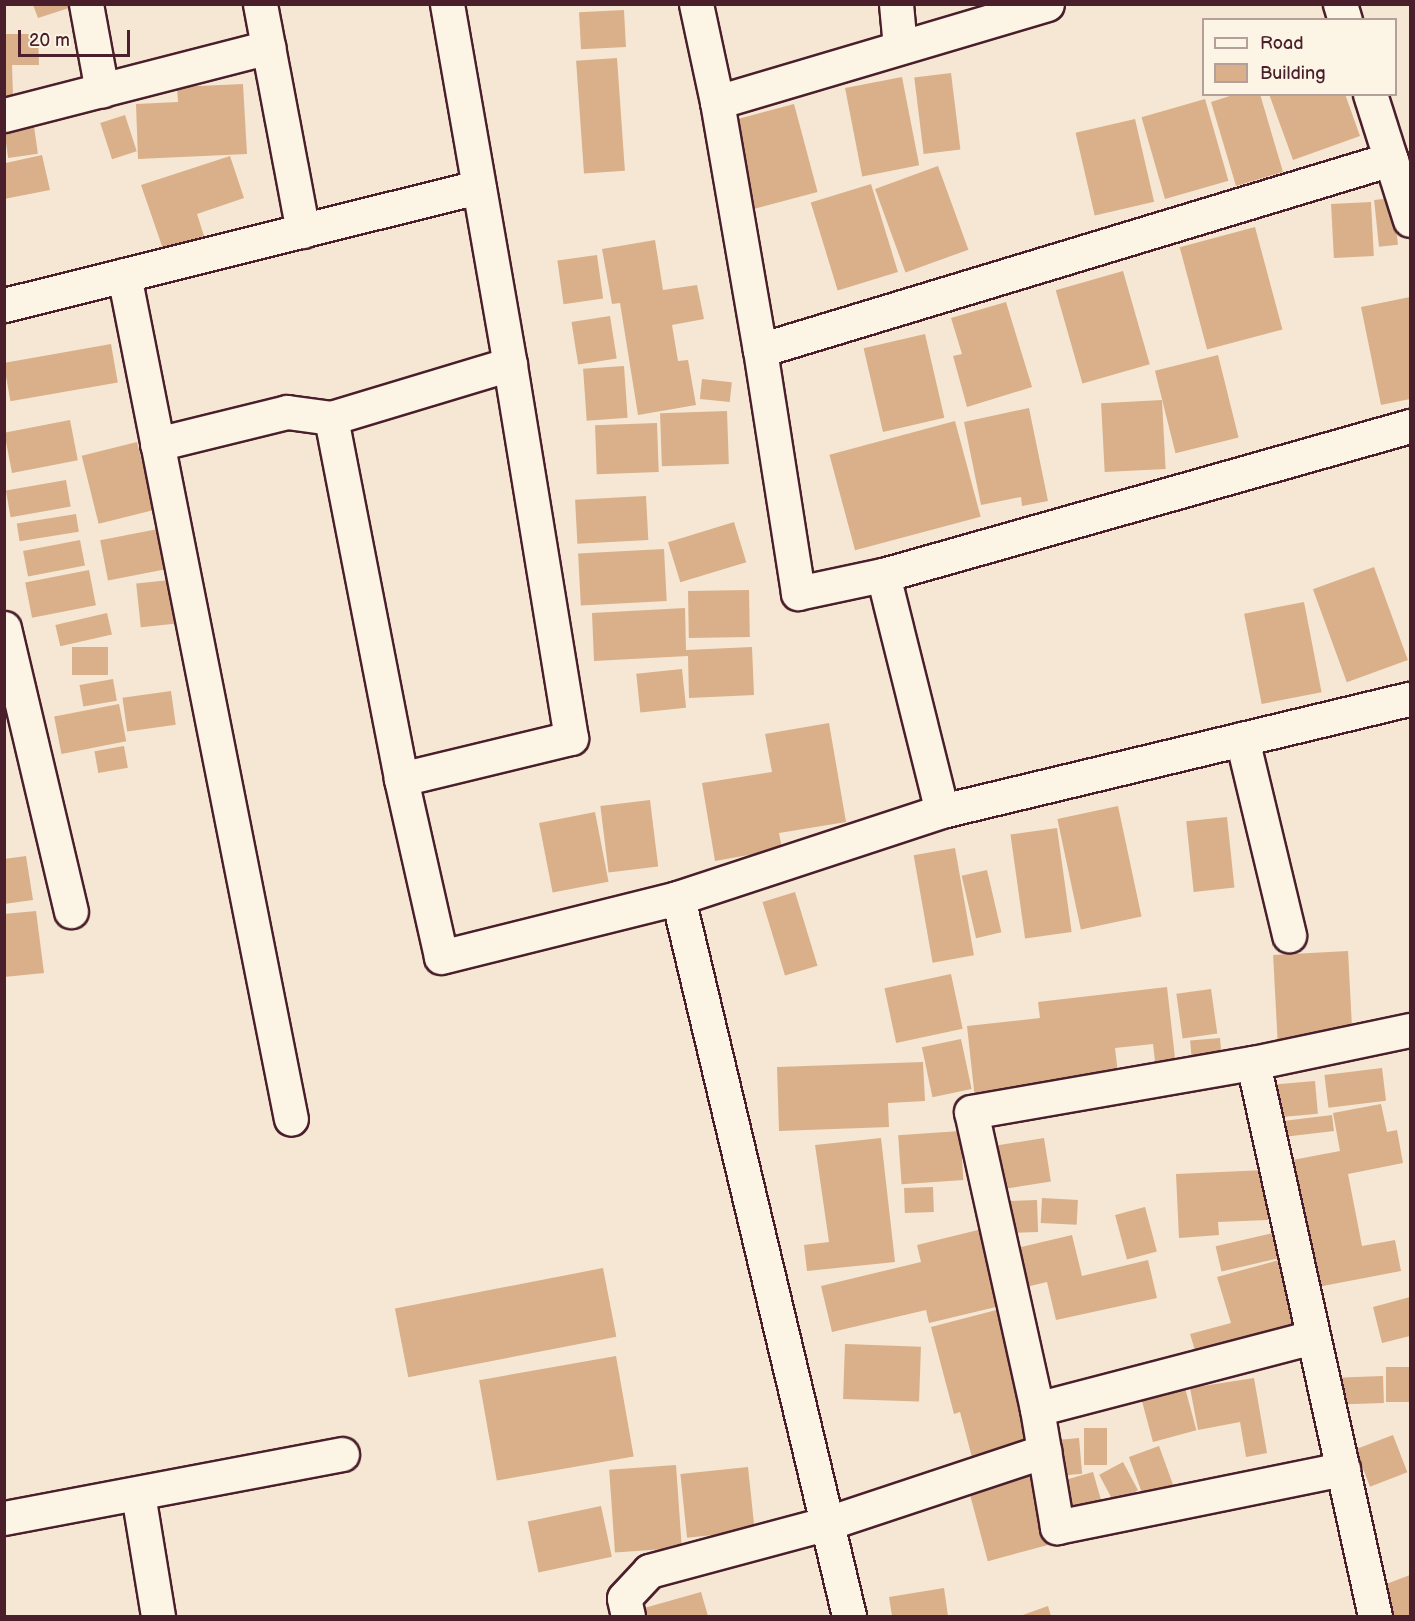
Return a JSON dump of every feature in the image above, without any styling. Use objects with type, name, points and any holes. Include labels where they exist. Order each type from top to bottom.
[{"type":"street","points":[[86,4],[102,91]]},
{"type":"street","points":[[260,4],[303,231]]},
{"type":"street","points":[[401,779],[571,738],[510,364],[447,4]]},
{"type":"street","points":[[696,4],[717,102],[760,350],[798,593],[883,575],[1410,426]]},
{"type":"street","points":[[896,4],[900,47]]},
{"type":"street","points":[[717,102],[1047,4]]},
{"type":"street","points":[[4,115],[268,47]]},
{"type":"street","points":[[1371,96],[1410,220]]},
{"type":"street","points":[[760,350],[1392,159]]},
{"type":"street","points":[[4,305],[479,187]]},
{"type":"street","points":[[124,275],[291,1119]]},
{"type":"street","points":[[157,444],[287,412],[331,418],[510,364]]},
{"type":"street","points":[[331,418],[401,779],[441,957],[678,898],[942,811],[1410,699]]},
{"type":"street","points":[[883,575],[942,811]]},
{"type":"street","points":[[4,628],[71,911]]},
{"type":"street","points":[[1242,739],[1289,935]]},
{"type":"street","points":[[678,898],[849,1617]]},
{"type":"street","points":[[1343,1469],[1057,1527],[1036,1409],[971,1112],[1253,1063],[1410,1030]]},
{"type":"street","points":[[1253,1063],[1375,1617]]},
{"type":"street","points":[[1036,1409],[1313,1337]]},
{"type":"street","points":[[628,1617],[624,1598],[649,1571],[828,1523],[1044,1451]]},
{"type":"street","points":[[4,1518],[342,1454]]},
{"type":"street","points":[[138,1494],[158,1617]]},
{"type":"building","points":[[33,5],[71,5],[72,7],[38,18]]},
{"type":"building","points":[[624,10],[626,47],[581,49],[579,12]]},
{"type":"building","points":[[4,34],[38,34],[39,65],[12,65],[13,96],[4,96]]},
{"type":"building","points":[[617,58],[625,171],[584,174],[576,61]]},
{"type":"building","points":[[951,73],[960,149],[924,154],[914,78]]},
{"type":"building","points":[[902,77],[919,165],[862,176],[845,88]]},
{"type":"building","points":[[243,84],[247,154],[138,159],[136,104],[178,102],[177,87]]},
{"type":"building","points":[[1230,96],[1261,96],[1283,172],[1236,186],[1211,102]]},
{"type":"building","points":[[1270,96],[1346,96],[1360,136],[1293,160]]},
{"type":"building","points":[[1205,99],[1228,181],[1165,199],[1142,117]]},
{"type":"building","points":[[794,104],[818,192],[755,209],[731,121]]},
{"type":"building","points":[[125,115],[137,151],[112,159],[100,123]]},
{"type":"building","points":[[1135,119],[1154,202],[1095,216],[1076,133]]},
{"type":"building","points":[[34,126],[38,154],[8,158],[4,130]]},
{"type":"building","points":[[42,155],[50,190],[4,199],[4,159],[6,163]]},
{"type":"building","points":[[230,156],[244,198],[197,214],[204,236],[163,249],[141,185]]},
{"type":"building","points":[[938,166],[968,250],[905,273],[875,189]]},
{"type":"building","points":[[871,184],[898,272],[838,290],[811,202]]},
{"type":"building","points":[[1393,198],[1398,245],[1379,247],[1374,200]]},
{"type":"building","points":[[1371,202],[1374,256],[1334,258],[1331,204]]},
{"type":"building","points":[[1255,227],[1282,329],[1207,350],[1180,247]]},
{"type":"building","points":[[655,240],[663,290],[697,285],[704,319],[672,325],[678,361],[688,360],[696,405],[638,415],[620,303],[612,304],[602,249]]},
{"type":"building","points":[[597,255],[603,299],[564,304],[557,261]]},
{"type":"building","points":[[1123,271],[1150,364],[1082,384],[1056,290]]},
{"type":"building","points":[[1410,297],[1410,399],[1381,405],[1361,307]]},
{"type":"building","points":[[1006,302],[1032,387],[967,407],[953,356],[962,354],[951,318]]},
{"type":"building","points":[[610,316],[617,358],[578,365],[571,322]]},
{"type":"building","points":[[925,334],[944,418],[883,432],[864,348]]},
{"type":"building","points":[[111,344],[118,382],[10,401],[4,363]]},
{"type":"building","points":[[1218,355],[1239,437],[1175,453],[1155,371]]},
{"type":"building","points":[[624,366],[628,418],[587,421],[583,369]]},
{"type":"building","points":[[702,379],[732,382],[730,402],[700,399]]},
{"type":"building","points":[[1162,400],[1166,469],[1105,472],[1101,403]]},
{"type":"building","points":[[1029,408],[1048,501],[1022,506],[1021,497],[981,505],[964,422]]},
{"type":"building","points":[[727,411],[729,464],[662,466],[660,413]]},
{"type":"building","points":[[70,420],[78,460],[12,473],[4,433]]},
{"type":"building","points":[[955,421],[981,517],[855,550],[829,455]]},
{"type":"building","points":[[657,423],[659,472],[597,474],[595,425]]},
{"type":"building","points":[[137,442],[154,510],[99,524],[82,456]]},
{"type":"building","points":[[66,480],[71,507],[11,517],[6,491]]},
{"type":"building","points":[[646,496],[648,540],[577,544],[575,500]]},
{"type":"building","points":[[76,514],[79,532],[20,541],[17,523]]},
{"type":"building","points":[[734,522],[746,562],[680,582],[668,542]]},
{"type":"building","points":[[163,528],[171,568],[108,580],[100,540]]},
{"type":"building","points":[[80,540],[85,566],[28,577],[23,551]]},
{"type":"building","points":[[664,549],[667,601],[581,605],[578,554]]},
{"type":"building","points":[[1374,567],[1408,660],[1347,682],[1313,589]]},
{"type":"building","points":[[89,570],[96,605],[32,618],[25,582]]},
{"type":"building","points":[[170,580],[175,624],[141,627],[136,584]]},
{"type":"building","points":[[749,590],[750,637],[689,638],[688,591]]},
{"type":"building","points":[[1304,602],[1322,692],[1262,704],[1244,614]]},
{"type":"building","points":[[685,608],[686,650],[752,647],[754,695],[689,698],[688,656],[594,661],[592,613]]},
{"type":"building","points":[[107,613],[112,634],[60,646],[55,625]]},
{"type":"building","points":[[72,647],[108,647],[108,675],[72,675]]},
{"type":"building","points":[[682,669],[686,708],[640,713],[636,674]]},
{"type":"building","points":[[113,679],[117,701],[83,707],[80,685]]},
{"type":"building","points":[[171,691],[176,725],[127,731],[122,698]]},
{"type":"building","points":[[119,704],[126,741],[61,754],[54,717]]},
{"type":"building","points":[[829,723],[846,822],[779,833],[782,849],[715,861],[702,783],[772,772],[765,734]]},
{"type":"building","points":[[124,746],[128,768],[98,773],[94,751]]},
{"type":"building","points":[[650,800],[658,867],[609,873],[600,806]]},
{"type":"building","points":[[1118,806],[1141,917],[1081,929],[1057,819]]},
{"type":"building","points":[[595,812],[609,882],[553,893],[539,823]]},
{"type":"building","points":[[1227,817],[1234,888],[1194,892],[1186,821]]},
{"type":"building","points":[[1057,828],[1072,932],[1025,939],[1010,835]]},
{"type":"building","points":[[955,848],[974,955],[933,963],[914,855]]},
{"type":"building","points":[[26,856],[33,900],[4,904],[4,859]]},
{"type":"building","points":[[987,870],[1001,932],[976,938],[962,876]]},
{"type":"building","points":[[795,892],[818,966],[785,976],[762,902]]},
{"type":"building","points":[[36,911],[44,973],[4,977],[4,914]]},
{"type":"building","points":[[1348,951],[1352,1036],[1278,1040],[1273,955]]},
{"type":"building","points":[[951,974],[963,1029],[896,1043],[884,988]]},
{"type":"building","points":[[1167,987],[1176,1067],[1156,1070],[1153,1044],[1115,1048],[1119,1082],[975,1099],[967,1026],[1040,1018],[1038,1002]]},
{"type":"building","points":[[1211,989],[1217,1034],[1183,1038],[1176,994]]},
{"type":"building","points":[[1220,1038],[1222,1059],[1192,1062],[1190,1041]]},
{"type":"building","points":[[961,1039],[972,1089],[932,1097],[922,1047]]},
{"type":"building","points":[[923,1062],[925,1101],[888,1103],[889,1127],[779,1131],[777,1067]]},
{"type":"building","points":[[1382,1068],[1386,1101],[1328,1108],[1324,1075]]},
{"type":"building","points":[[1315,1081],[1318,1114],[1274,1118],[1271,1085]]},
{"type":"building","points":[[1381,1104],[1387,1132],[1397,1130],[1403,1163],[1348,1174],[1362,1246],[1395,1240],[1401,1271],[1307,1289],[1282,1162],[1340,1151],[1333,1113]]},
{"type":"building","points":[[1332,1115],[1334,1131],[1285,1137],[1283,1121]]},
{"type":"building","points":[[960,1131],[963,1180],[902,1184],[898,1135]]},
{"type":"building","points":[[881,1138],[895,1262],[807,1271],[804,1245],[829,1242],[815,1145]]},
{"type":"building","points":[[1044,1138],[1051,1181],[999,1190],[992,1146]]},
{"type":"building","points":[[1266,1170],[1268,1220],[1218,1222],[1219,1235],[1179,1238],[1176,1174]]},
{"type":"building","points":[[933,1187],[934,1212],[905,1213],[904,1188]]},
{"type":"building","points":[[1042,1198],[1078,1200],[1077,1225],[1041,1223]]},
{"type":"building","points":[[1037,1200],[1038,1232],[1006,1233],[1005,1201]]},
{"type":"building","points":[[1145,1207],[1157,1251],[1127,1259],[1115,1215]]},
{"type":"building","points":[[982,1229],[1000,1306],[929,1323],[926,1310],[832,1332],[821,1286],[921,1262],[917,1245]]},
{"type":"building","points":[[1277,1232],[1283,1257],[1221,1272],[1216,1246]]},
{"type":"building","points":[[1072,1235],[1082,1276],[1148,1260],[1157,1298],[1056,1320],[1047,1282],[1026,1287],[1017,1248]]},
{"type":"building","points":[[1279,1260],[1299,1329],[1197,1357],[1190,1334],[1231,1323],[1217,1277]]},
{"type":"building","points":[[603,1268],[616,1337],[408,1377],[395,1308]]},
{"type":"building","points":[[1410,1297],[1410,1336],[1382,1343],[1373,1307]]},
{"type":"building","points":[[1004,1308],[1040,1448],[974,1465],[960,1412],[954,1414],[931,1327]]},
{"type":"building","points":[[845,1344],[921,1347],[919,1402],[843,1399]]},
{"type":"building","points":[[616,1356],[634,1456],[497,1481],[479,1380]]},
{"type":"building","points":[[1386,1367],[1410,1367],[1410,1402],[1386,1402]]},
{"type":"building","points":[[1383,1376],[1384,1403],[1330,1405],[1329,1378]]},
{"type":"building","points":[[1254,1378],[1267,1453],[1246,1457],[1240,1422],[1198,1430],[1190,1388]]},
{"type":"building","points":[[1184,1384],[1196,1430],[1153,1442],[1141,1396]]},
{"type":"building","points":[[1084,1428],[1107,1428],[1107,1465],[1084,1465]]},
{"type":"building","points":[[1393,1435],[1407,1472],[1370,1487],[1356,1449]]},
{"type":"building","points":[[1079,1438],[1082,1474],[1063,1476],[1060,1440]]},
{"type":"building","points":[[1159,1446],[1176,1493],[1146,1504],[1129,1457]]},
{"type":"building","points":[[1123,1462],[1138,1490],[1114,1503],[1099,1475]]},
{"type":"building","points":[[676,1465],[682,1548],[615,1552],[609,1470]]},
{"type":"building","points":[[748,1467],[755,1531],[687,1538],[680,1474]]},
{"type":"building","points":[[1034,1467],[1054,1543],[988,1561],[967,1485]]},
{"type":"building","points":[[1093,1472],[1104,1511],[1074,1520],[1062,1481]]},
{"type":"building","points":[[601,1506],[612,1557],[538,1572],[528,1522]]},
{"type":"building","points":[[1410,1575],[1410,1616],[1383,1616],[1373,1589]]},
{"type":"building","points":[[944,1588],[948,1616],[892,1616],[889,1597]]},
{"type":"building","points":[[701,1592],[708,1616],[631,1616],[630,1612]]},
{"type":"building","points":[[1048,1606],[1051,1616],[1020,1616]]}]
